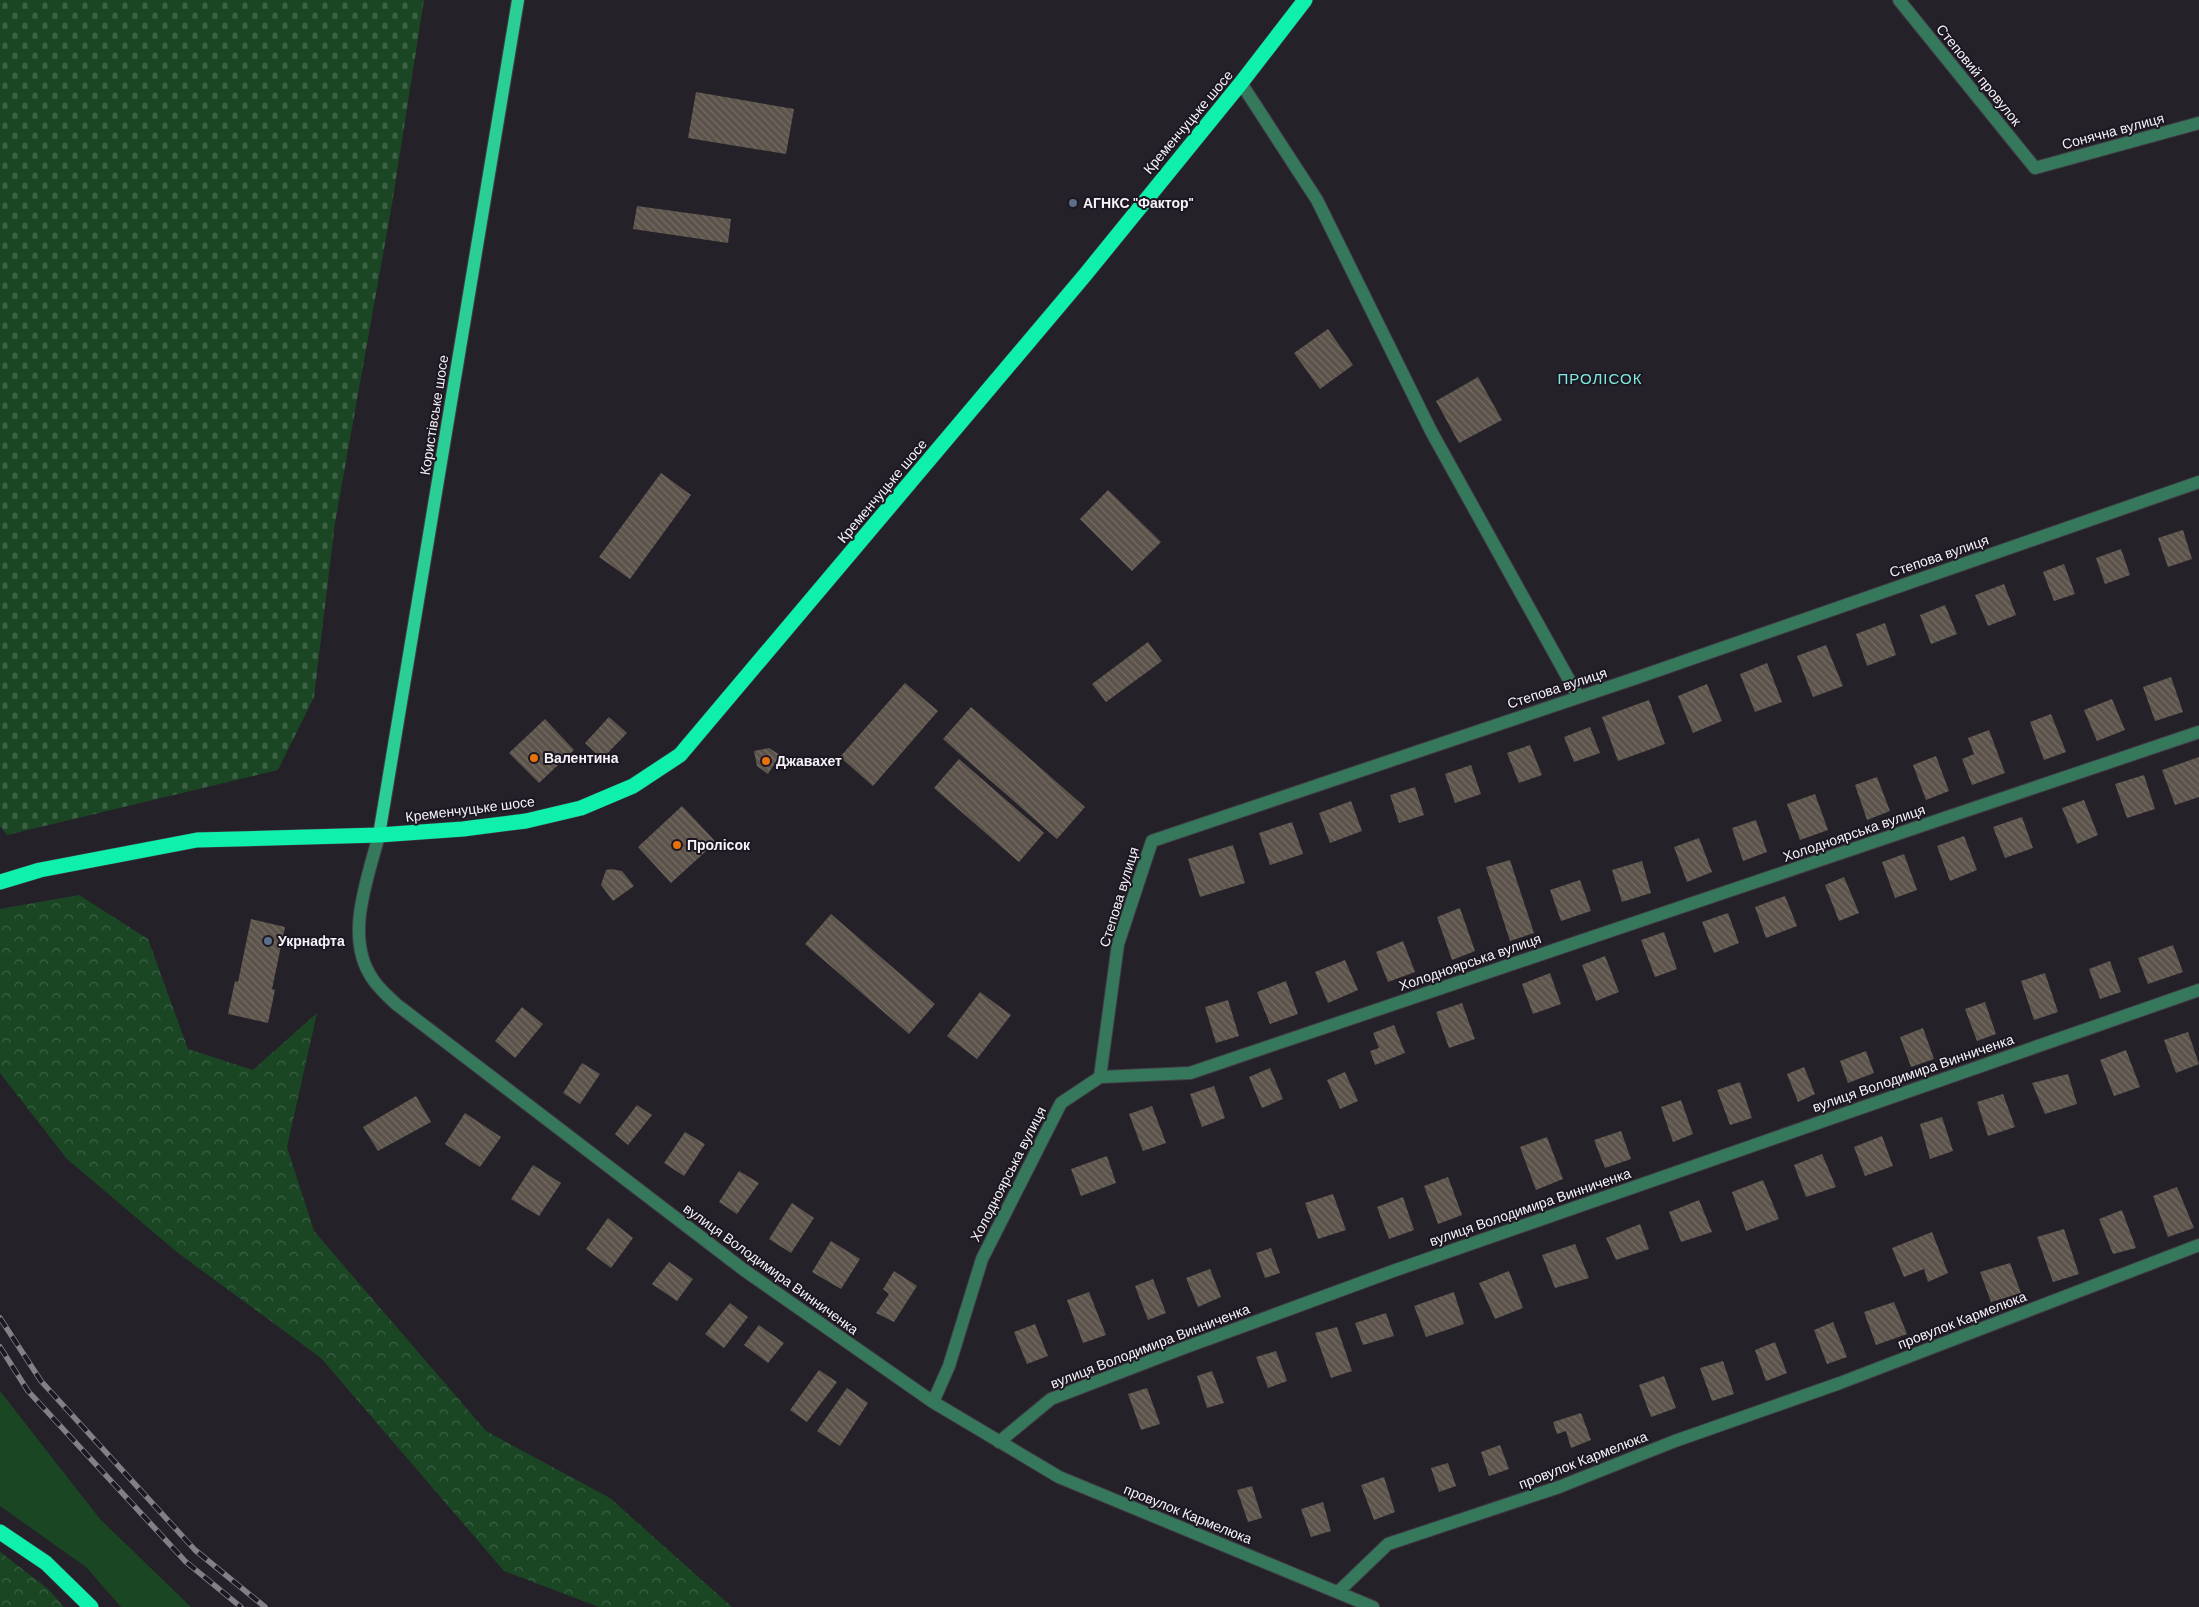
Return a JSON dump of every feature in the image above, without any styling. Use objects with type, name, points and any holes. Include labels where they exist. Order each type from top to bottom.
[{"type":"highway","name":"Кременчуцьке шосе","points":[[0,882],[40,870],[198,840],[380,835],[463,829],[526,821],[581,808],[633,786],[680,755],[1085,275],[1241,83],[1305,0]]},
{"type":"highway","points":[[0,1532],[46,1563],[91,1607]]},
{"type":"main road","name":"Користівське шосе","points":[[380,835],[518,0]]},
{"type":"street","name":"Степовий провулок","points":[[1900,0],[2035,168]]},
{"type":"street","points":[[1241,83],[1317,200],[1431,431],[1578,696]]},
{"type":"street","name":"Сонячна вулиця","points":[[2035,168],[2199,123]]},
{"type":"street","name":"Степова вулиця","points":[[1100,1077],[1118,944],[1152,841],[1636,678],[2199,482]]},
{"type":"street","name":"Холодноярська вулиця","points":[[933,1402],[949,1366],[982,1258],[1061,1103],[1100,1077],[1190,1072],[2199,732]]},
{"type":"street","name":"вулиця Володимира Винниченка","points":[[380,835],[366,886],[358,932],[361,953],[372,978],[396,1004],[744,1270],[933,1402],[999,1442],[1051,1399],[1181,1349],[1430,1258],[2199,990]]},
{"type":"street","name":"провулок Кармелюка","points":[[999,1442],[1059,1477],[1338,1592],[1388,1544],[1559,1487],[1674,1441],[1840,1384],[2199,1245]]},
{"type":"street","points":[[1338,1592],[1374,1607]]},
{"type":"green space","points":[[0,0],[424,0],[392,204],[335,523],[314,697],[278,770],[7,835],[0,826]]},
{"type":"green space","points":[[79,895],[148,939],[188,1049],[253,1070],[317,1013],[287,1147],[314,1231],[486,1431],[610,1498],[732,1607],[599,1607],[504,1571],[321,1358],[178,1253],[67,1159],[0,1073],[0,909]]},
{"type":"green space","points":[[0,1391],[100,1519],[191,1607],[121,1607],[86,1567],[0,1506]]},
{"type":"green space","points":[[0,1552],[47,1588],[64,1607],[0,1607]]},
{"type":"building","points":[[696,92],[794,109],[786,154],[688,138]]},
{"type":"building","points":[[637,206],[731,219],[728,243],[633,229]]},
{"type":"building","points":[[1328,329],[1353,365],[1320,389],[1294,353]]},
{"type":"building","points":[[1478,377],[1502,420],[1459,443],[1436,401]]},
{"type":"building","points":[[661,473],[691,495],[630,579],[599,557]]},
{"type":"building","points":[[1108,490],[1161,542],[1132,571],[1080,519]]},
{"type":"building","points":[[2183,530],[2192,559],[2168,567],[2158,538]]},
{"type":"building","points":[[2121,549],[2130,575],[2105,584],[2096,558]]},
{"type":"building","points":[[2064,564],[2075,594],[2054,601],[2043,572]]},
{"type":"building","points":[[2004,584],[2016,615],[1988,626],[1975,595]]},
{"type":"building","points":[[1945,605],[1957,634],[1931,644],[1920,615]]},
{"type":"building","points":[[1885,623],[1896,655],[1867,666],[1856,634]]},
{"type":"building","points":[[1148,642],[1162,661],[1106,702],[1092,684]]},
{"type":"building","points":[[1826,645],[1843,686],[1813,697],[1797,656]]},
{"type":"building","points":[[1767,663],[1782,702],[1755,712],[1740,674]]},
{"type":"building","points":[[2171,677],[2183,712],[2155,721],[2143,687]]},
{"type":"building","points":[[905,683],[938,711],[873,786],[840,757]]},
{"type":"building","points":[[1707,684],[1722,721],[1693,733],[1678,696]]},
{"type":"building","points":[[2112,699],[2125,730],[2097,741],[2084,710]]},
{"type":"building","points":[[1649,700],[1665,744],[1618,761],[1602,717]]},
{"type":"building","points":[[971,707],[1085,807],[1057,839],[943,739]]},
{"type":"building","points":[[2051,714],[2066,752],[2044,760],[2030,722]]},
{"type":"building","points":[[609,717],[627,733],[602,759],[585,743]]},
{"type":"building","points":[[545,719],[574,750],[539,783],[509,753]]},
{"type":"building","points":[[1590,727],[1600,753],[1574,762],[1564,737]]},
{"type":"building","points":[[1989,730],[2005,773],[1972,785],[1962,759],[1974,754],[1968,738]]},
{"type":"building","points":[[1530,745],[1542,775],[1519,783],[1507,753]]},
{"type":"building","name":"Джавахет","points":[[769,748],[780,755],[768,774],[757,766],[754,751]]},
{"type":"building","points":[[1936,756],[1949,791],[1926,800],[1913,765]]},
{"type":"building","points":[[2199,757],[2199,797],[2175,805],[2162,770]]},
{"type":"building","points":[[959,759],[1044,833],[1019,862],[934,788]]},
{"type":"building","points":[[1471,765],[1481,794],[1455,803],[1445,774]]},
{"type":"building","points":[[2144,775],[2155,809],[2127,818],[2115,784]]},
{"type":"building","points":[[1877,777],[1890,811],[1867,820],[1855,785]]},
{"type":"building","points":[[1415,787],[1424,815],[1399,823],[1390,795]]},
{"type":"building","points":[[1815,794],[1828,830],[1800,840],[1787,804]]},
{"type":"building","points":[[2084,800],[2098,835],[2077,844],[2062,808]]},
{"type":"building","points":[[1351,801],[1362,831],[1330,843],[1319,813]]},
{"type":"building","name":"Пролісок","points":[[682,806],[716,842],[671,883],[638,847]]},
{"type":"building","points":[[2022,817],[2033,848],[2005,858],[1993,827]]},
{"type":"building","points":[[1756,820],[1767,852],[1743,861],[1732,828]]},
{"type":"building","points":[[1292,822],[1303,854],[1270,865],[1259,833]]},
{"type":"building","points":[[1964,836],[1977,870],[1950,881],[1937,846]]},
{"type":"building","points":[[1699,838],[1712,872],[1687,882],[1674,847]]},
{"type":"building","points":[[1233,845],[1245,883],[1200,897],[1188,859]]},
{"type":"building","points":[[1904,854],[1917,890],[1895,898],[1882,862]]},
{"type":"building","points":[[1510,860],[1534,933],[1510,941],[1486,867]]},
{"type":"building","points":[[1642,861],[1651,893],[1622,902],[1612,870]]},
{"type":"building","points":[[606,870],[622,871],[634,886],[613,901],[601,885]]},
{"type":"building","points":[[1844,877],[1859,913],[1839,921],[1825,885]]},
{"type":"building","points":[[1580,880],[1591,911],[1561,921],[1550,890]]},
{"type":"building","points":[[1785,896],[1797,926],[1766,938],[1755,907]]},
{"type":"building","points":[[1460,908],[1475,951],[1452,960],[1437,917]]},
{"type":"building","points":[[1728,913],[1739,943],[1714,953],[1702,922]]},
{"type":"building","points":[[831,914],[935,1004],[909,1034],[805,944]]},
{"type":"building","points":[[251,919],[285,927],[272,989],[275,990],[268,1023],[228,1014],[235,981],[238,982]]},
{"type":"building","points":[[1664,932],[1677,969],[1655,977],[1641,940]]},
{"type":"building","points":[[1403,941],[1415,972],[1388,982],[1376,952]]},
{"type":"building","points":[[2173,945],[2183,972],[2148,984],[2138,958]]},
{"type":"building","points":[[1605,956],[1619,992],[1596,1001],[1582,965]]},
{"type":"building","points":[[1345,960],[1358,990],[1328,1003],[1315,972]]},
{"type":"building","points":[[2110,961],[2121,992],[2100,999],[2089,969]]},
{"type":"building","points":[[1550,973],[1561,1004],[1533,1014],[1522,984]]},
{"type":"building","points":[[2045,973],[2058,1012],[2034,1020],[2021,981]]},
{"type":"building","points":[[1286,981],[1298,1014],[1270,1024],[1257,992]]},
{"type":"building","points":[[980,992],[1011,1015],[977,1059],[947,1036]]},
{"type":"building","points":[[1228,1000],[1239,1036],[1216,1043],[1205,1007]]},
{"type":"building","points":[[1985,1002],[1996,1034],[1977,1041],[1965,1009]]},
{"type":"building","points":[[1462,1003],[1475,1039],[1449,1048],[1436,1012]]},
{"type":"building","points":[[522,1007],[543,1024],[515,1058],[495,1041]]},
{"type":"building","points":[[1394,1025],[1405,1053],[1375,1065],[1370,1051],[1379,1048],[1373,1033]]},
{"type":"building","points":[[1923,1028],[1934,1059],[1911,1067],[1900,1037]]},
{"type":"building","points":[[2188,1032],[2199,1064],[2176,1073],[2164,1040]]},
{"type":"building","points":[[2126,1050],[2140,1087],[2114,1096],[2100,1060]]},
{"type":"building","points":[[1866,1051],[1874,1073],[1848,1083],[1840,1061]]},
{"type":"building","points":[[582,1063],[600,1074],[580,1104],[563,1093]]},
{"type":"building","points":[[1804,1067],[1815,1094],[1798,1102],[1787,1074]]},
{"type":"building","points":[[1270,1068],[1283,1099],[1262,1108],[1249,1077]]},
{"type":"building","points":[[1345,1072],[1358,1101],[1340,1109],[1327,1080]]},
{"type":"building","points":[[2068,1074],[2077,1104],[2045,1114],[2032,1083]]},
{"type":"building","points":[[1740,1082],[1752,1118],[1730,1125],[1717,1090]]},
{"type":"building","points":[[1214,1086],[1225,1118],[1202,1127],[1190,1094]]},
{"type":"building","points":[[2003,1094],[2015,1127],[1988,1136],[1977,1102]]},
{"type":"building","points":[[416,1096],[431,1122],[378,1151],[363,1127]]},
{"type":"building","points":[[1681,1100],[1693,1134],[1673,1142],[1661,1107]]},
{"type":"building","points":[[637,1105],[652,1115],[628,1145],[615,1134]]},
{"type":"building","points":[[1152,1106],[1166,1143],[1143,1151],[1129,1114]]},
{"type":"building","points":[[465,1113],[501,1137],[480,1167],[445,1144]]},
{"type":"building","points":[[1942,1117],[1953,1151],[1930,1159],[1920,1124]]},
{"type":"building","points":[[1621,1131],[1631,1159],[1605,1168],[1594,1140]]},
{"type":"building","points":[[685,1132],[705,1144],[684,1176],[664,1163]]},
{"type":"building","points":[[1882,1136],[1893,1166],[1865,1176],[1854,1147]]},
{"type":"building","points":[[1547,1137],[1563,1179],[1536,1190],[1520,1147]]},
{"type":"building","points":[[1822,1154],[1836,1187],[1806,1197],[1794,1165]]},
{"type":"building","points":[[1107,1156],[1116,1183],[1081,1196],[1071,1169]]},
{"type":"building","points":[[533,1165],[561,1183],[539,1216],[511,1199]]},
{"type":"building","points":[[739,1171],[759,1183],[737,1214],[719,1202]]},
{"type":"building","points":[[1448,1177],[1462,1215],[1438,1224],[1424,1186]]},
{"type":"building","points":[[1763,1180],[1779,1219],[1746,1231],[1732,1192]]},
{"type":"building","points":[[2177,1187],[2194,1228],[2168,1237],[2153,1196]]},
{"type":"building","points":[[1333,1194],[1346,1230],[1318,1239],[1305,1203]]},
{"type":"building","points":[[1403,1197],[1414,1230],[1389,1239],[1377,1207]]},
{"type":"building","points":[[1699,1200],[1712,1232],[1681,1242],[1669,1212]]},
{"type":"building","points":[[792,1203],[814,1218],[791,1253],[769,1239]]},
{"type":"building","points":[[2122,1210],[2136,1248],[2113,1254],[2099,1219]]},
{"type":"building","points":[[608,1218],[633,1238],[611,1268],[586,1249]]},
{"type":"building","points":[[1640,1224],[1649,1249],[1616,1260],[1606,1238]]},
{"type":"building","points":[[2064,1229],[2079,1274],[2053,1282],[2037,1237]]},
{"type":"building","points":[[1932,1232],[1948,1273],[1928,1282],[1924,1269],[1904,1277],[1892,1248]]},
{"type":"building","points":[[831,1241],[860,1259],[841,1289],[812,1272]]},
{"type":"building","points":[[1575,1244],[1589,1278],[1555,1288],[1542,1255]]},
{"type":"building","points":[[1271,1248],[1280,1273],[1265,1278],[1256,1253]]},
{"type":"building","points":[[669,1262],[693,1279],[677,1301],[652,1284]]},
{"type":"building","points":[[2010,1263],[2021,1293],[1991,1302],[1980,1272]]},
{"type":"building","points":[[1210,1269],[1221,1297],[1198,1307],[1186,1278]]},
{"type":"building","points":[[894,1271],[917,1286],[894,1322],[876,1313],[889,1294],[883,1289]]},
{"type":"building","points":[[1509,1271],[1523,1308],[1495,1319],[1479,1283]]},
{"type":"building","points":[[1153,1279],[1166,1313],[1148,1320],[1135,1286]]},
{"type":"building","points":[[1089,1292],[1106,1335],[1083,1343],[1067,1300]]},
{"type":"building","points":[[1454,1292],[1464,1324],[1426,1337],[1414,1306]]},
{"type":"building","points":[[1894,1302],[1907,1334],[1876,1345],[1864,1312]]},
{"type":"building","points":[[730,1303],[748,1317],[724,1348],[705,1334]]},
{"type":"building","points":[[1386,1313],[1394,1336],[1363,1345],[1355,1323]]},
{"type":"building","points":[[1833,1322],[1847,1357],[1827,1364],[1814,1330]]},
{"type":"building","points":[[1035,1324],[1048,1356],[1027,1364],[1014,1332]]},
{"type":"building","points":[[759,1325],[784,1343],[768,1363],[744,1345]]},
{"type":"building","points":[[1337,1327],[1352,1371],[1331,1378],[1315,1333]]},
{"type":"building","points":[[1775,1342],[1787,1373],[1766,1381],[1755,1350]]},
{"type":"building","points":[[1276,1351],[1287,1381],[1268,1388],[1256,1357]]},
{"type":"building","points":[[1723,1361],[1734,1394],[1712,1401],[1700,1368]]},
{"type":"building","points":[[819,1370],[837,1382],[807,1422],[790,1410]]},
{"type":"building","points":[[1212,1371],[1224,1403],[1207,1408],[1197,1376]]},
{"type":"building","points":[[1664,1376],[1676,1408],[1651,1417],[1639,1385]]},
{"type":"building","points":[[847,1388],[868,1403],[840,1446],[817,1431]]},
{"type":"building","points":[[1147,1388],[1160,1424],[1141,1430],[1128,1394]]},
{"type":"building","points":[[1581,1413],[1591,1440],[1571,1448],[1566,1431],[1557,1434],[1553,1422]]},
{"type":"building","points":[[1500,1445],[1509,1469],[1489,1476],[1481,1452]]},
{"type":"building","points":[[1448,1463],[1456,1486],[1439,1492],[1431,1468]]},
{"type":"building","points":[[1384,1477],[1395,1512],[1374,1520],[1361,1485]]},
{"type":"building","points":[[1252,1486],[1262,1518],[1248,1522],[1237,1490]]},
{"type":"building","points":[[1323,1502],[1331,1531],[1311,1537],[1301,1509]]},
{"type":"railway","points":[[0,1318],[41,1381],[195,1550],[265,1607]]},
{"type":"railway","points":[[0,1347],[28,1391],[185,1561],[241,1607]]},
{"type":"place","name":"АГНКС \"Фактор\"","points":[[1073,203]]},
{"type":"place","name":"Валентина","points":[[534,758]]},
{"type":"place","name":"Джавахет","points":[[766,761]]},
{"type":"place","name":"Пролісок","points":[[677,845]]},
{"type":"place","name":"Укрнафта","points":[[268,941]]},
{"type":"district","name":"ПРОЛІСОК","points":[[1600,379]]}]
